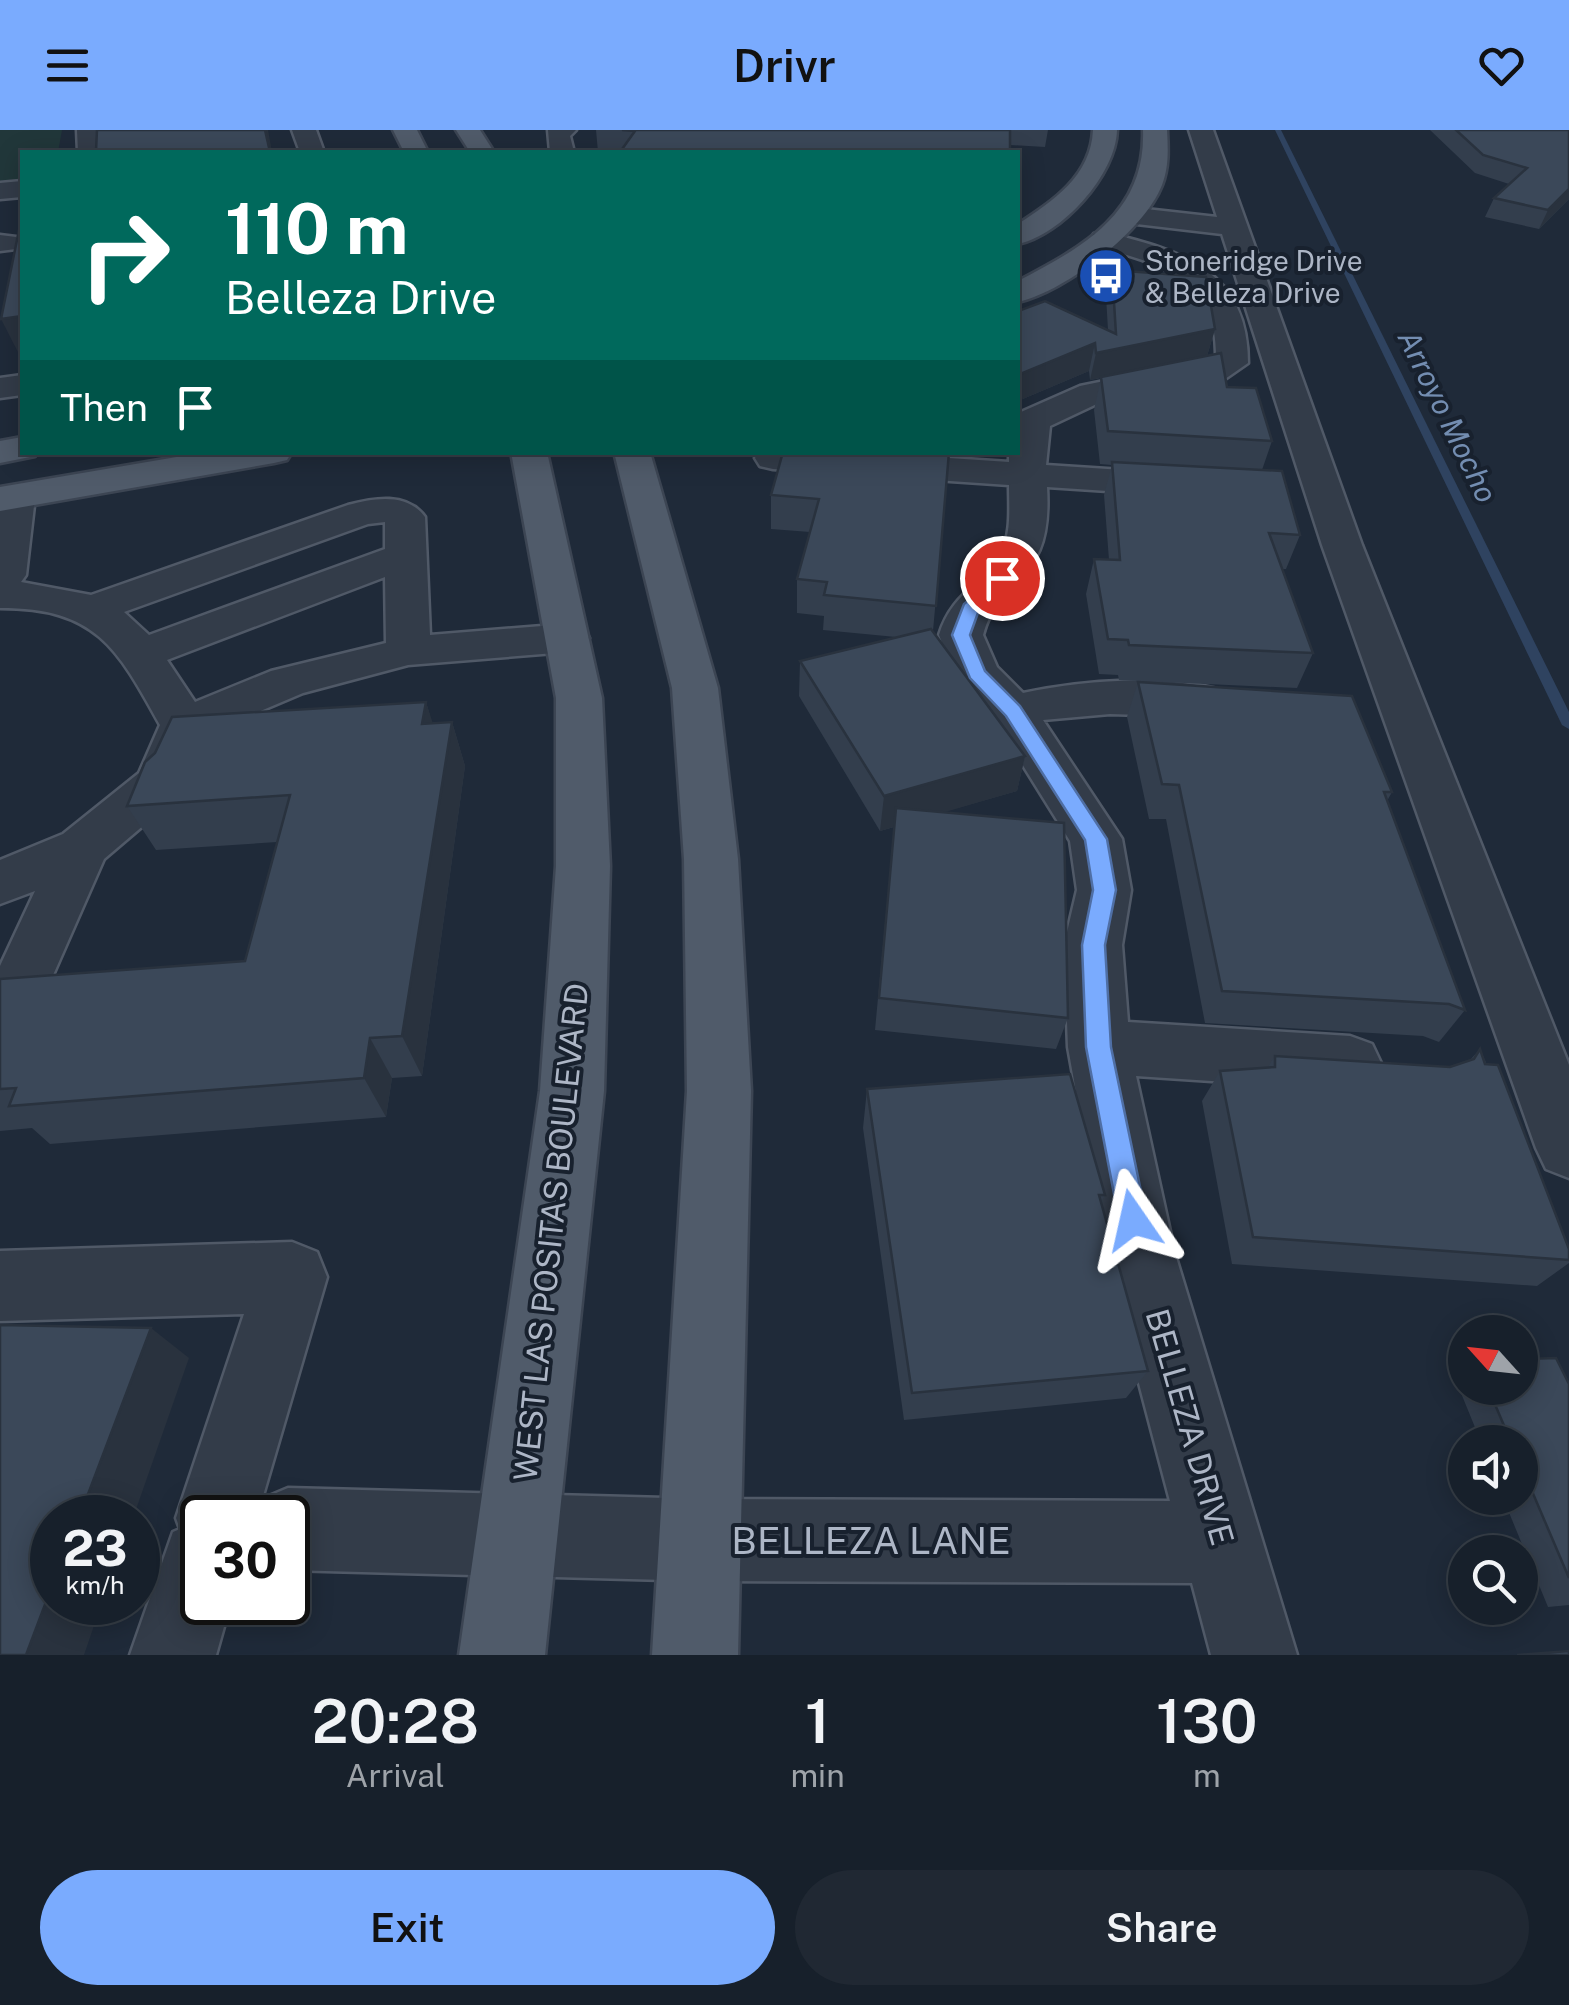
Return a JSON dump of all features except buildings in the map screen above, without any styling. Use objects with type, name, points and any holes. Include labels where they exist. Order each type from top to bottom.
[{"type":"main road","points":[[1020,234],[1073,194],[1096,166],[1105,130]]},
{"type":"main road","points":[[1020,291],[1116,228],[1157,172],[1160,154],[1154,130]]},
{"type":"main road","points":[[8,498],[257,455]]},
{"type":"main road","name":"WEST LAS POSITAS BOULEVARD","points":[[502,1655],[572,1092],[582,866],[579,698],[530,455]]},
{"type":"main road","points":[[633,455],[695,688],[706,774],[719,1091],[696,1655]]},
{"type":"street","points":[[1201,130],[1342,545],[1569,1148]]},
{"type":"street","points":[[1116,228],[1236,227]]},
{"type":"street","name":"BELLEZA DRIVE","points":[[1116,228],[1214,287],[1235,344],[1232,363],[1214,372],[1131,384],[1060,404],[1034,420],[1024,448],[1028,474],[1024,547],[1002,578],[970,608],[961,635],[977,673],[1013,711],[1096,839],[1104,890],[1094,945],[1099,1047],[1140,1254],[1254,1655]]},
{"type":"street","points":[[773,458],[1215,486]]},
{"type":"street","points":[[0,579],[5,575],[8,498]]},
{"type":"street","points":[[92,609],[362,513],[391,510],[405,517],[409,554],[408,651]]},
{"type":"street","points":[[143,654],[409,554]]},
{"type":"street","points":[[0,595],[51,594],[92,609],[143,654],[184,725]]},
{"type":"street","points":[[0,883],[82,848],[160,783],[184,725],[287,682],[408,651],[567,638]]},
{"type":"street","points":[[1013,711],[1058,700],[1124,696],[1258,706]]},
{"type":"street","points":[[0,1030],[82,848]]},
{"type":"street","points":[[1099,1047],[1404,1066]]},
{"type":"street","points":[[0,1286],[292,1277],[223,1495]]},
{"type":"street","name":"BELLEZA LANE","points":[[310,1530],[703,1540],[1223,1542]]},
{"type":"street","points":[[173,1655],[182,1625]]},
{"type":"green space","points":[[0,130],[62,130],[58,150],[20,150],[20,179],[0,181]]},
{"type":"waterway","name":"Arroyo Mocho","points":[[1278,130],[1569,725]]},
{"type":"place","name":"Stoneridge Drive & Belleza Drive","points":[[1106,276]]},
{"type":"route","points":[[1002,578],[970,608],[961,635],[977,673],[1013,711],[1096,839],[1104,890],[1094,945],[1099,1047],[1133,1220]]}]
